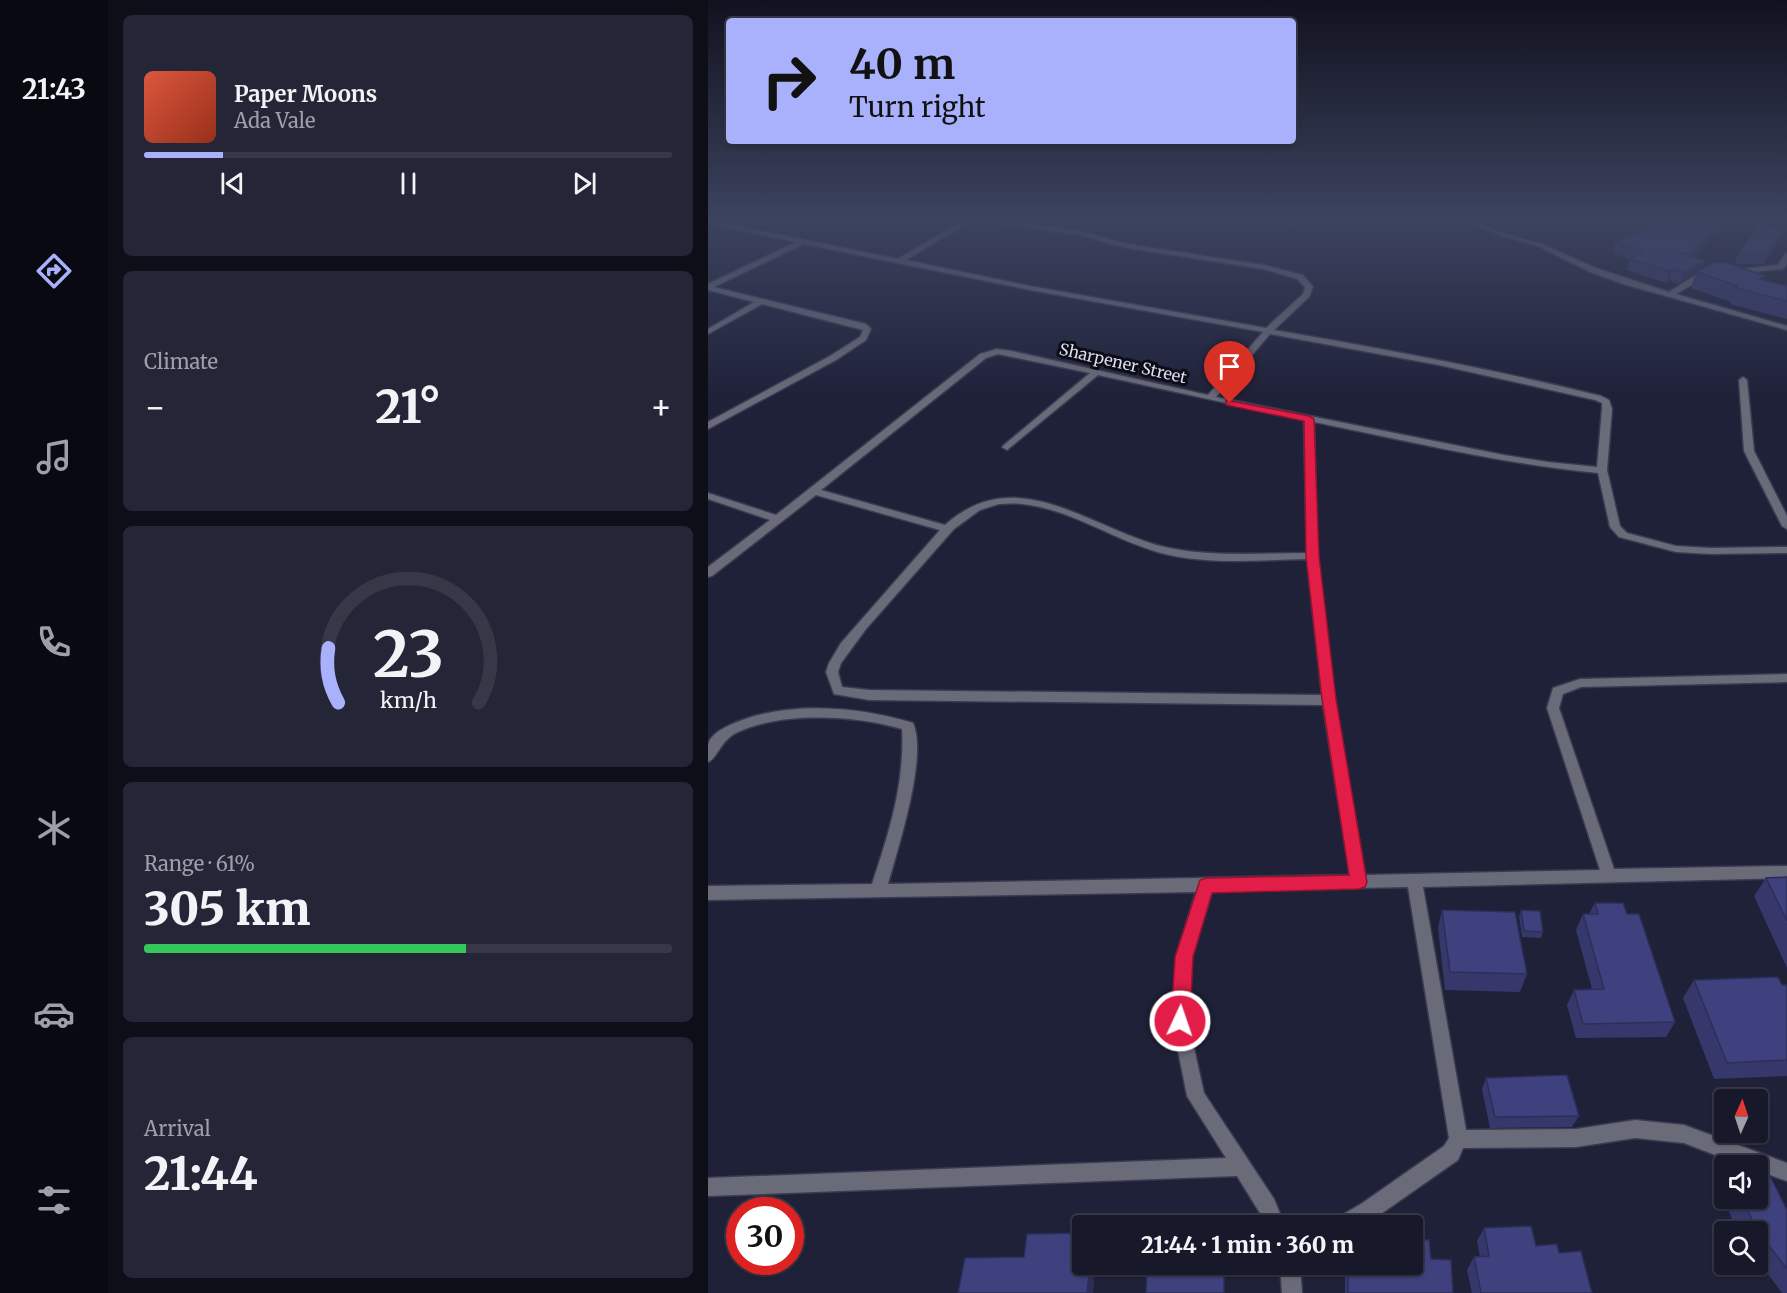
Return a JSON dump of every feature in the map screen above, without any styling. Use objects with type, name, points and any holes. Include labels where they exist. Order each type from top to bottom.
[{"type":"street","points":[[708,287],[728,277]]},
{"type":"street","points":[[979,277],[1524,379],[1598,398],[1606,402],[1607,410],[1602,470],[1615,526],[1623,535],[1676,549],[1787,550]]},
{"type":"street","points":[[1210,399],[1269,330],[1306,295],[1309,287],[1298,277]]},
{"type":"street","points":[[1615,277],[1787,328]]},
{"type":"street","points":[[1669,295],[1698,277]]},
{"type":"street","points":[[708,287],[863,326],[867,329],[867,333],[833,358],[708,426]]},
{"type":"street","points":[[708,332],[760,301]]},
{"type":"street","name":"Sharpener Street","points":[[708,573],[814,492],[983,356],[997,351],[1210,399],[1504,458],[1602,470]]},
{"type":"street","points":[[1007,447],[1097,372]]},
{"type":"street","points":[[1743,380],[1749,451],[1787,526]]},
{"type":"street","points":[[1309,419],[1312,556],[1329,699],[1359,882]]},
{"type":"street","points":[[814,492],[947,529]]},
{"type":"street","points":[[708,496],[776,519]]},
{"type":"street","points":[[1312,556],[1218,555],[1168,551],[1140,543],[1060,510],[1012,500],[993,501],[974,508],[947,529],[845,646],[832,666],[831,679],[838,691],[869,695],[1329,699]]},
{"type":"street","points":[[1609,876],[1553,708],[1557,691],[1580,683],[1787,678]]},
{"type":"street","points":[[708,757],[723,734],[751,723],[796,713],[867,715],[889,719],[908,726],[911,752],[898,824],[878,890]]},
{"type":"street","points":[[708,893],[1787,872]]},
{"type":"street","points":[[1361,1215],[1451,1153],[1458,1139],[1414,881]]},
{"type":"street","points":[[1206,885],[1184,957],[1180,1021],[1196,1096],[1271,1215]]},
{"type":"street","points":[[1458,1139],[1576,1138],[1635,1129],[1684,1134],[1787,1172]]},
{"type":"street","points":[[708,1187],[1241,1167]]},
{"type":"street","points":[[1291,1275],[1292,1293]]},
{"type":"building","points":[[1712,277],[1762,277],[1759,279],[1787,286],[1787,301],[1736,288],[1737,286]]},
{"type":"building","points":[[1787,877],[1787,921],[1766,878]]},
{"type":"building","points":[[1595,903],[1623,903],[1627,914],[1639,914],[1675,1022],[1583,1024],[1574,990],[1604,989],[1583,914],[1598,914]]},
{"type":"building","points":[[1442,910],[1515,912],[1527,974],[1450,972]]},
{"type":"building","points":[[1521,910],[1540,911],[1543,932],[1524,931]]},
{"type":"building","points":[[1778,977],[1782,985],[1787,985],[1787,1060],[1727,1063],[1694,980]]},
{"type":"building","points":[[1567,1075],[1579,1116],[1495,1117],[1486,1078]]},
{"type":"building","points":[[1768,1172],[1787,1210],[1787,1269],[1768,1245],[1768,1221],[1753,1221],[1747,1209],[1768,1209]]},
{"type":"building","points":[[1531,1226],[1536,1246],[1557,1244],[1559,1253],[1581,1251],[1592,1293],[1481,1293],[1474,1257],[1489,1256],[1484,1228]]},
{"type":"building","points":[[1072,1233],[1072,1275],[1089,1275],[1087,1293],[958,1293],[965,1258],[1024,1257],[1027,1234]]},
{"type":"building","points":[[1423,1240],[1429,1240],[1431,1259],[1451,1260],[1453,1293],[1348,1293],[1348,1275],[1423,1275]]},
{"type":"building","points":[[1147,1275],[1224,1275],[1224,1293],[1146,1293]]},
{"type":"route","points":[[1180,1021],[1184,957],[1206,885],[1359,882],[1329,699],[1312,556],[1309,419],[1230,403]]}]
